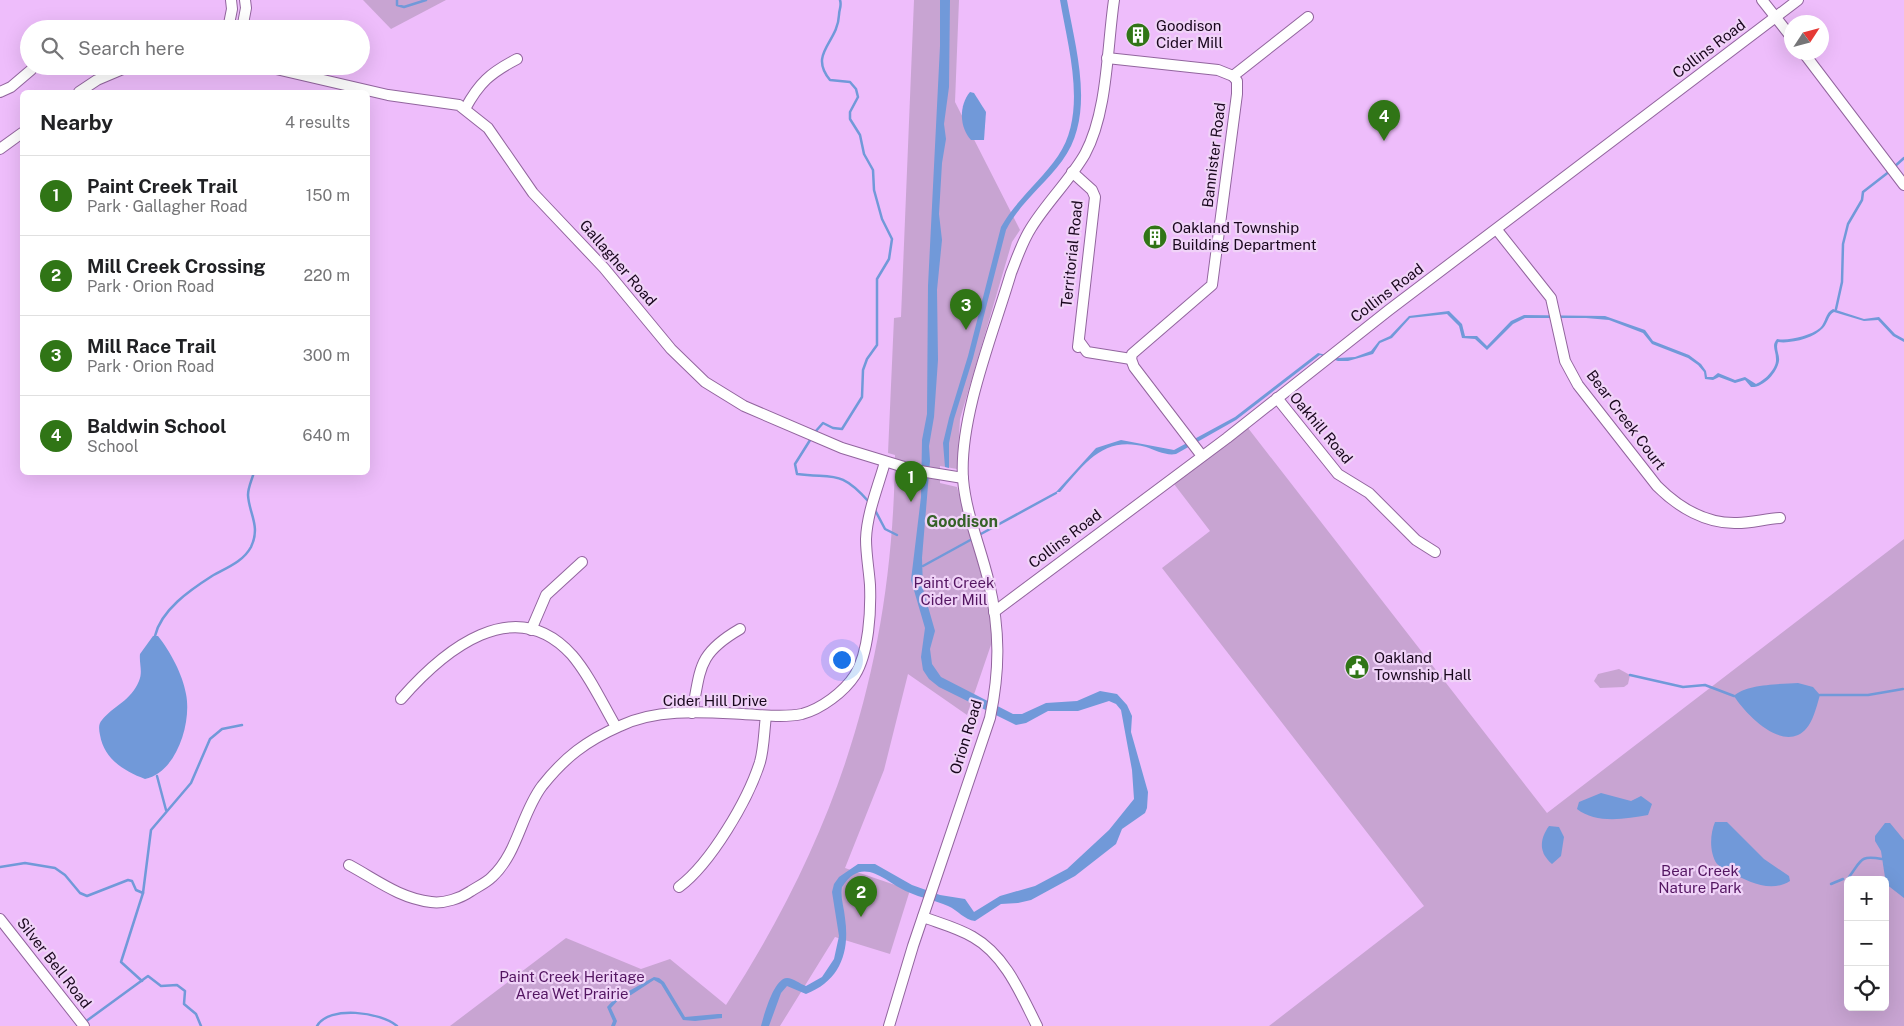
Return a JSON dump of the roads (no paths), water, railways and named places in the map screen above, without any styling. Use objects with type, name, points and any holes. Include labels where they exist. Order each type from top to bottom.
[{"type":"street","points":[[230,20],[232,9],[231,0]]},
{"type":"street","points":[[244,20],[246,8],[245,0]]},
{"type":"street","points":[[1072,172],[1086,152],[1096,125],[1114,0]]},
{"type":"street","points":[[1762,0],[1784,29]]},
{"type":"street","name":"Collins Road","points":[[994,612],[1202,456],[1389,310],[1798,0]]},
{"type":"street","points":[[1107,58],[1218,70],[1233,76],[1308,17]]},
{"type":"street","points":[[465,109],[474,92],[485,78],[517,59]]},
{"type":"street","points":[[1809,60],[1904,185]]},
{"type":"street","points":[[0,92],[11,87],[25,75]]},
{"type":"street","points":[[82,90],[109,75]]},
{"type":"street","name":"Gallagher Road","points":[[302,75],[366,90]]},
{"type":"street","name":"Bannister Road","points":[[1131,359],[1132,354],[1212,285],[1237,94],[1237,81],[1233,76]]},
{"type":"street","name":"Gallagher Road","points":[[370,91],[388,95],[447,102],[465,109],[488,128],[533,193],[604,268],[670,349],[705,382],[744,406],[842,448],[914,470],[963,478]]},
{"type":"street","points":[[0,149],[20,134]]},
{"type":"street","name":"Territorial Road","points":[[1072,172],[1092,190],[1094,197],[1078,344],[1088,352],[1131,359]]},
{"type":"street","name":"Orion Road","points":[[889,1026],[927,903],[990,718],[994,698],[998,642],[988,582],[971,523],[963,478],[965,434],[1011,273],[1031,228],[1072,172]]},
{"type":"street","name":"Bear Creek Court","points":[[1497,230],[1550,298],[1565,361],[1578,385],[1669,498],[1701,517],[1723,522],[1747,523],[1780,518]]},
{"type":"street","points":[[1131,359],[1134,367],[1202,456]]},
{"type":"street","name":"Oakhill Road","points":[[1277,398],[1338,474],[1370,493],[1416,540],[1435,552]]},
{"type":"street","name":"Cider Hill Drive","points":[[349,865],[382,886],[404,896],[434,903],[462,897],[492,877],[509,855],[537,794],[564,760],[593,738],[616,727],[650,716],[692,713],[766,716],[801,714],[815,709],[831,699],[855,675],[867,638],[870,584],[866,538],[872,505],[885,462]]},
{"type":"street","points":[[531,630],[546,595],[582,562]]},
{"type":"street","points":[[401,699],[424,673],[471,638],[500,629],[531,630],[554,639],[571,654],[616,727]]},
{"type":"street","points":[[692,713],[702,664],[708,652],[723,639],[740,629]]},
{"type":"street","points":[[679,887],[694,876],[705,863],[751,786],[760,760],[766,716]]},
{"type":"street","points":[[923,917],[972,936],[987,947],[1007,971],[1037,1026]]},
{"type":"street","name":"Silver Bell Road","points":[[0,919],[84,1026]]},
{"type":"water","points":[[940,0],[950,0],[949,87],[944,124],[946,139],[942,163],[939,214],[942,240],[937,290],[938,360],[934,417],[929,446],[930,461],[922,558],[923,589],[935,631],[930,649],[932,664],[941,677],[1013,714],[1022,714],[1046,703],[1077,701],[1100,691],[1117,694],[1127,705],[1132,716],[1131,732],[1148,792],[1147,808],[1145,813],[1122,829],[1116,844],[1075,876],[1031,900],[1001,904],[975,921],[968,919],[948,906],[899,888],[874,873],[858,872],[850,877],[842,887],[846,942],[844,954],[835,973],[818,988],[806,994],[787,986],[781,993],[769,1026],[761,1026],[770,998],[782,980],[789,978],[806,986],[822,977],[834,959],[839,936],[832,892],[834,884],[839,877],[858,864],[875,864],[912,885],[940,895],[965,899],[974,912],[1000,896],[1035,886],[1067,869],[1109,830],[1134,799],[1132,770],[1121,710],[1116,704],[1109,701],[1078,711],[1048,711],[1026,723],[1016,725],[939,687],[929,679],[923,670],[921,657],[925,628],[911,580],[921,497],[922,440],[927,414],[928,286],[940,46]]},
{"type":"water","points":[[1060,0],[1067,0],[1078,61],[1081,103],[1078,124],[1072,143],[1062,161],[1018,211],[1006,230],[973,358],[954,419],[949,443],[949,468],[945,467],[943,443],[968,356],[1001,227],[1014,208],[1058,156],[1067,139],[1072,120],[1074,100],[1071,59]]},
{"type":"water","points":[[970,92],[974,93],[986,112],[984,140],[971,140],[964,129],[962,109]]},
{"type":"water","points":[[1833,309],[1864,319],[1879,317],[1895,334],[1904,339],[1904,342],[1893,336],[1878,320],[1864,321],[1834,312],[1830,315],[1823,328],[1814,335],[1796,341],[1778,342],[1778,366],[1769,379],[1756,387],[1751,387],[1745,380],[1735,383],[1719,377],[1713,380],[1705,379],[1704,372],[1688,358],[1652,344],[1643,333],[1609,320],[1525,318],[1513,324],[1487,350],[1475,339],[1462,338],[1459,326],[1447,314],[1410,318],[1392,338],[1380,343],[1373,354],[1348,361],[1338,361],[1320,355],[1236,420],[1176,454],[1164,453],[1131,444],[1107,448],[1087,462],[1060,492],[1056,492],[1096,448],[1121,440],[1174,450],[1235,417],[1318,353],[1338,358],[1355,357],[1371,351],[1379,341],[1390,336],[1409,316],[1449,311],[1462,324],[1465,336],[1477,336],[1487,346],[1511,321],[1524,315],[1605,316],[1645,330],[1653,341],[1689,355],[1701,364],[1706,371],[1707,377],[1713,377],[1718,373],[1735,380],[1745,377],[1756,384],[1772,371],[1776,363],[1774,346],[1777,339],[1799,337],[1816,331],[1822,326],[1828,313]]},
{"type":"water","points":[[153,636],[158,636],[175,664],[182,679],[187,706],[184,732],[173,757],[156,775],[145,779],[123,768],[110,757],[102,743],[99,727],[106,715],[136,688],[141,674],[140,654]]},
{"type":"water","points":[[1798,683],[1813,687],[1820,695],[1813,718],[1807,728],[1798,735],[1789,737],[1780,736],[1762,726],[1745,711],[1734,696],[1746,689],[1755,687]]},
{"type":"water","points":[[1601,793],[1631,801],[1641,796],[1652,804],[1648,815],[1620,819],[1593,817],[1577,809],[1579,802]]},
{"type":"water","points":[[1715,822],[1727,822],[1764,859],[1789,876],[1790,881],[1775,886],[1760,885],[1718,865],[1714,859],[1711,837]]},
{"type":"water","points":[[1885,823],[1890,823],[1904,840],[1904,898],[1889,886],[1889,876],[1885,876],[1881,851],[1875,841],[1875,836]]},
{"type":"water","points":[[1549,826],[1559,827],[1564,837],[1561,856],[1552,864],[1545,855],[1542,846],[1543,836]]},
{"type":"water","points":[[654,977],[664,982],[685,1017],[722,1014],[722,1018],[695,1021],[683,1020],[661,984],[654,980],[631,995],[621,997],[611,1008],[617,1021],[615,1026],[611,1026],[613,1021],[607,1007],[619,994],[629,991]]},
{"type":"waterway","points":[[397,0],[397,5],[404,7],[426,0]]},
{"type":"waterway","points":[[815,432],[823,423],[833,428],[842,429],[862,397],[863,370],[867,359],[877,345],[877,279],[889,259],[892,239],[882,219],[874,190],[873,170],[864,154],[860,135],[850,119],[850,112],[858,97],[856,89],[850,82],[830,80],[824,71],[822,62],[823,55],[837,25],[841,6],[840,0]]},
{"type":"waterway","points":[[1894,167],[1904,158]]},
{"type":"waterway","points":[[1836,309],[1842,282],[1843,244],[1848,224],[1862,200],[1863,192],[1890,171]]},
{"type":"waterway","points":[[812,437],[795,464],[797,474],[836,477],[851,484],[869,502]]},
{"type":"waterway","points":[[155,636],[163,618],[186,594],[212,576],[239,561],[248,552],[255,533],[248,495],[253,475]]},
{"type":"waterway","points":[[979,535],[1056,493]]},
{"type":"waterway","points":[[875,510],[885,529],[897,535]]},
{"type":"waterway","points":[[923,566],[974,538]]},
{"type":"waterway","points":[[1630,675],[1683,687],[1705,685],[1734,696]]},
{"type":"waterway","points":[[1820,695],[1868,695],[1903,689]]},
{"type":"waterway","points":[[142,981],[121,962],[143,893],[151,830],[191,783],[210,739],[222,729],[242,725]]},
{"type":"waterway","points":[[157,776],[166,810]]},
{"type":"waterway","points":[[1850,876],[1865,858],[1882,859]]},
{"type":"waterway","points":[[0,867],[25,863],[55,868],[65,875],[80,893],[87,896],[128,880],[132,881],[136,890],[143,893]]},
{"type":"waterway","points":[[1831,884],[1843,879]]},
{"type":"waterway","points":[[85,1022],[148,976],[161,986],[177,985],[185,991],[184,1004],[196,1014],[201,1026]]},
{"type":"waterway","points":[[317,1026],[323,1019],[343,1013],[368,1014],[389,1021],[397,1026]]},
{"type":"place","name":"Goodison Cider Mill","points":[[1138,35]]},
{"type":"place","name":"Baldwin School","points":[[1384,141]]},
{"type":"place","name":"Oakland Township Building Department","points":[[1155,237]]},
{"type":"place","name":"Mill Race Trail","points":[[966,330]]},
{"type":"place","name":"Paint Creek Trail","points":[[911,502]]},
{"type":"place","name":"Oakland Township Hall","points":[[1357,667]]},
{"type":"place","name":"Mill Creek Crossing","points":[[861,917]]},
{"type":"district","name":"Goodison","points":[[962,521]]},
{"type":"park label","name":"Paint Creek Cider Mill","points":[[954,592]]},
{"type":"park label","name":"Bear Creek Nature Park","points":[[1700,880]]},
{"type":"park label","name":"Paint Creek Heritage Area Wet Prairie","points":[[572,986]]}]
